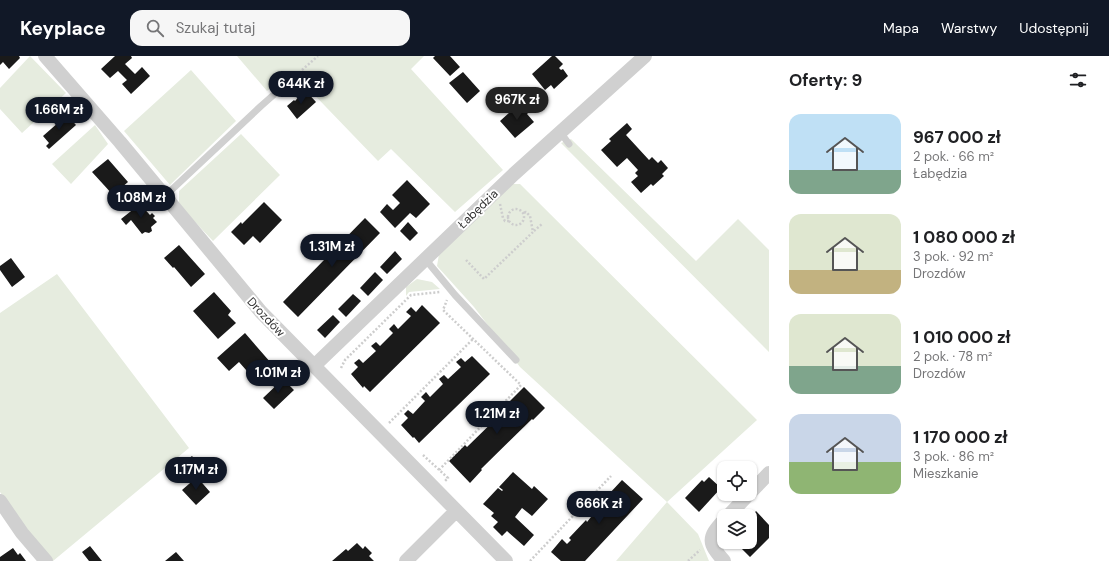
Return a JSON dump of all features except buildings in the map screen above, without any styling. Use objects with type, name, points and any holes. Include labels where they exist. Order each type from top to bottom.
[{"type":"street","name":"Drozdów","points":[[45,56],[120,142],[260,312],[506,561]]},
{"type":"street","name":"Łabędzia","points":[[314,366],[498,190],[645,56]]},
{"type":"street","points":[[757,485],[769,473]]},
{"type":"street","points":[[0,501],[22,532],[46,561]]},
{"type":"street","points":[[734,509],[742,501]]},
{"type":"street","points":[[406,561],[456,511]]},
{"type":"street","points":[[717,529],[711,541],[714,550],[724,561]]},
{"type":"lane","points":[[165,196],[295,76]]},
{"type":"lane","points":[[560,132],[569,144]]},
{"type":"lane","points":[[426,260],[455,295],[516,360]]},
{"type":"path","points":[[295,76],[318,56]]},
{"type":"path","points":[[498,190],[505,221],[510,221],[514,224],[521,223],[524,218],[523,213]]},
{"type":"path","points":[[510,221],[509,214],[512,210],[517,209],[523,213],[526,212],[530,216],[533,232]]},
{"type":"path","points":[[466,260],[484,279],[542,224]]},
{"type":"path","points":[[341,368],[345,360],[410,295],[439,292],[448,300],[443,310],[521,385],[439,470]]},
{"type":"path","points":[[389,423],[473,339]]},
{"type":"path","points":[[526,561],[528,559],[530,561],[611,476]]},
{"type":"shaded area","points":[[30,56],[66,93],[22,133],[0,109],[0,88]]},
{"type":"shaded area","points":[[237,56],[424,56],[411,69],[503,170],[455,212],[391,149],[378,161],[300,80],[290,72],[267,91]]},
{"type":"shaded area","points":[[191,70],[236,121],[170,185],[124,131]]},
{"type":"shaded area","points":[[95,125],[108,144],[71,184],[52,164]]},
{"type":"shaded area","points":[[241,134],[280,175],[213,241],[179,205],[179,191]]},
{"type":"shaded area","points":[[571,139],[696,261],[738,219],[769,250],[769,352],[561,143]]},
{"type":"shaded area","points":[[512,184],[520,184],[757,420],[667,502],[520,367],[474,307],[437,266],[439,254]]},
{"type":"shaded area","points":[[57,274],[189,448],[53,561],[20,521],[0,492],[0,313]]},
{"type":"shaded area","points":[[417,279],[432,282],[440,289],[409,292],[406,296],[406,287]]},
{"type":"shaded area","points":[[667,502],[698,534],[709,561],[616,561]]}]
